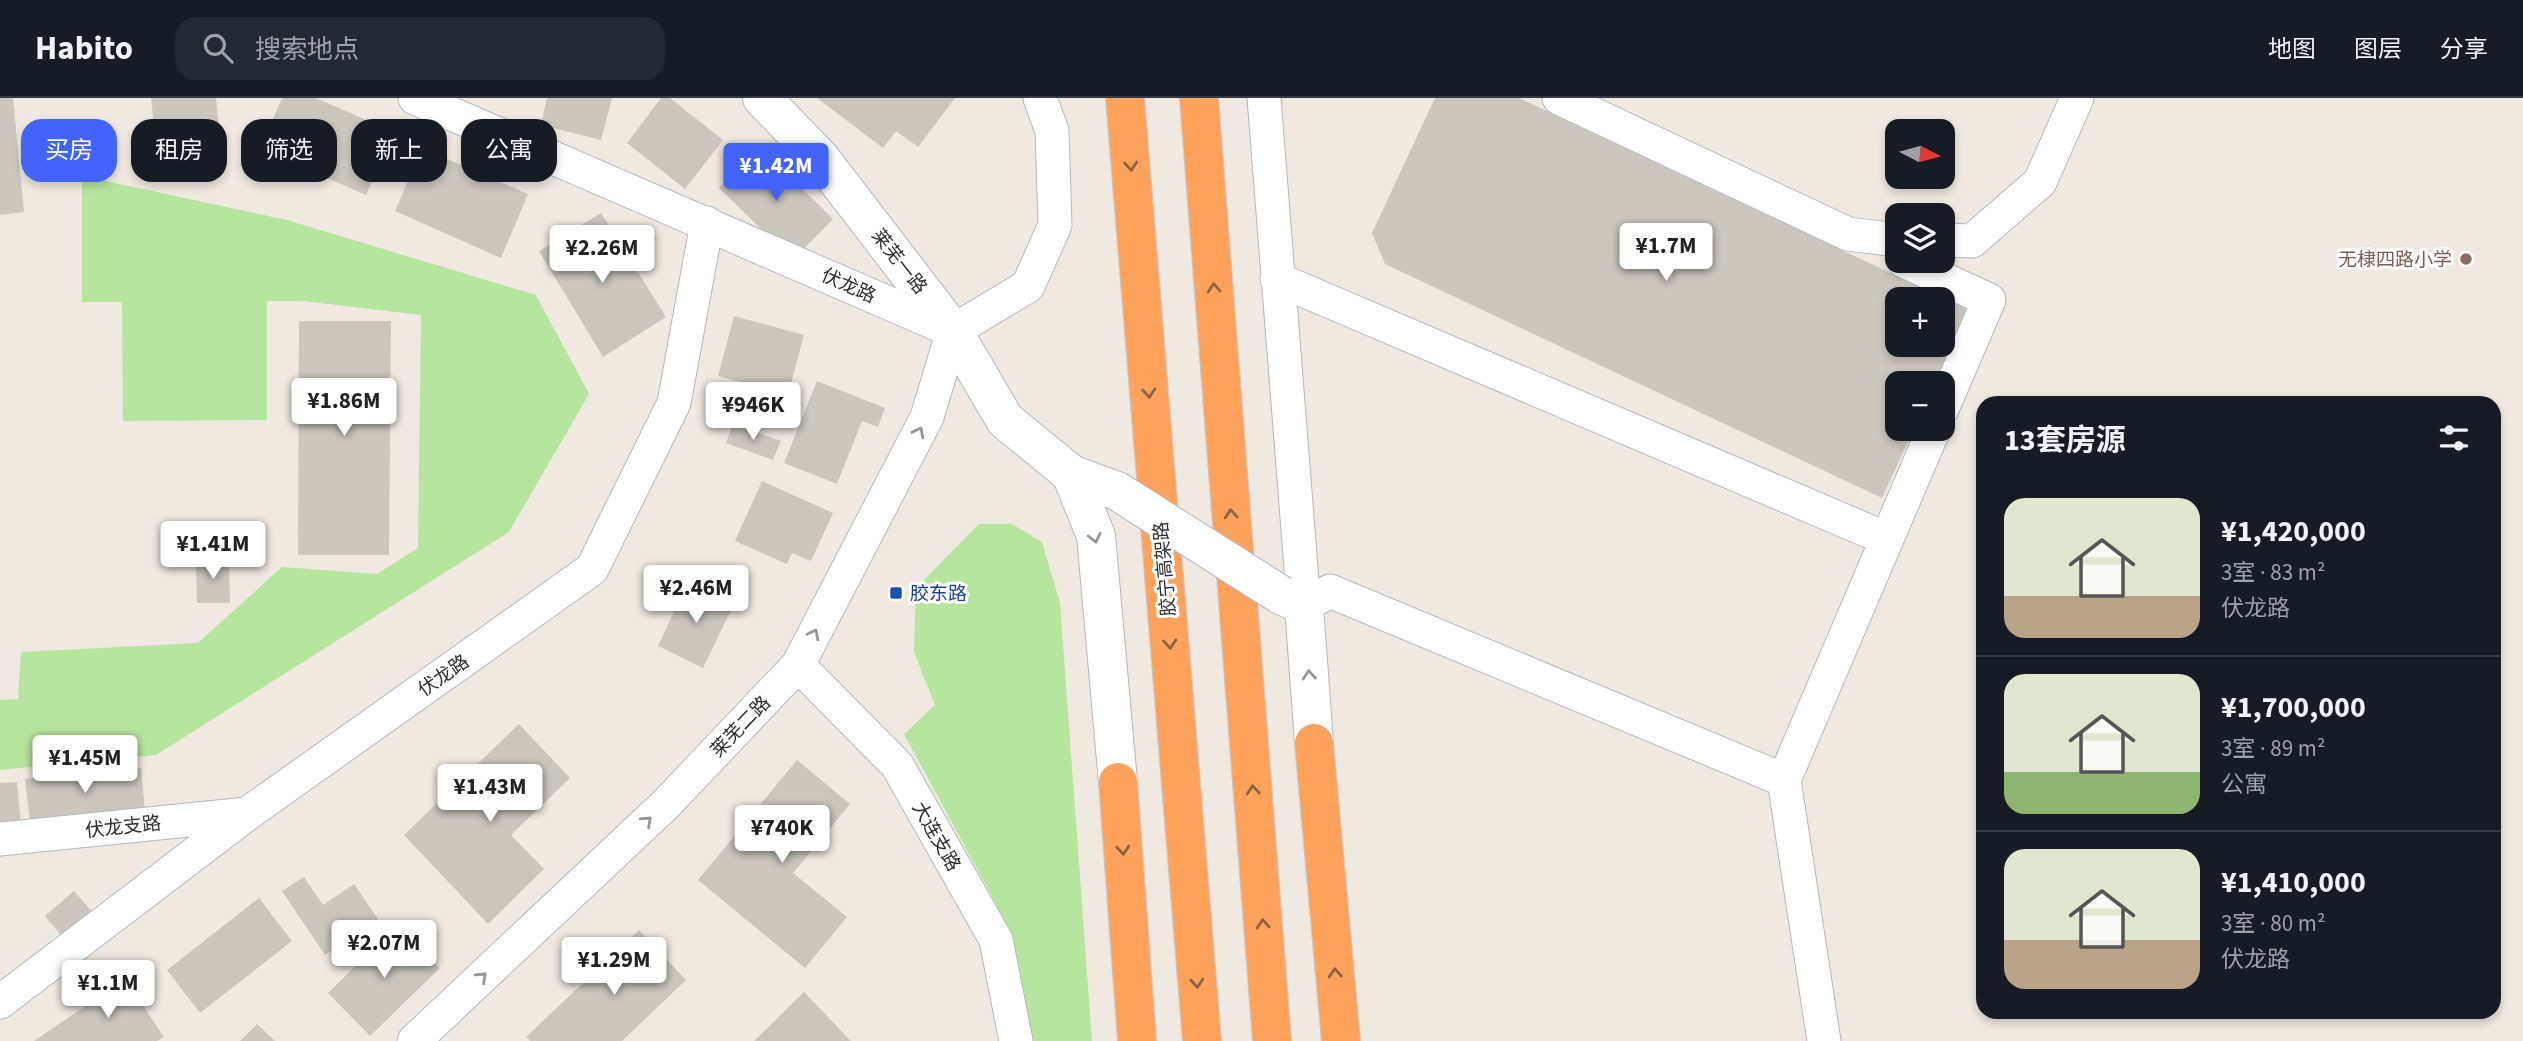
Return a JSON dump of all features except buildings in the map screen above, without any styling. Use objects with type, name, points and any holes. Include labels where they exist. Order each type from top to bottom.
[{"type":"highway","name":"胶宁高架路","points":[[1125,98],[1202,1041]]},
{"type":"highway","points":[[1199,98],[1272,1041]]},
{"type":"highway","points":[[1314,743],[1340,1041]]},
{"type":"highway","points":[[1118,782],[1137,1041]]},
{"type":"main road","name":"莱芜一路","points":[[762,98],[821,159],[953,331],[1005,420],[1071,474]]},
{"type":"main road","points":[[1071,474],[1117,491],[1293,601],[1314,743]]},
{"type":"main road","points":[[1071,474],[1096,536],[1118,782]]},
{"type":"street","name":"伏龙路","points":[[415,98],[953,331]]},
{"type":"street","points":[[953,331],[1028,286],[1055,225],[1052,131],[1040,98]]},
{"type":"street","points":[[1264,98],[1277,279],[1293,601],[1330,591],[1783,780]]},
{"type":"street","points":[[1559,98],[1885,251]]},
{"type":"street","points":[[1955,240],[1972,241],[2040,182],[2077,98]]},
{"type":"street","name":"伏龙路","points":[[0,1002],[247,814],[592,569],[674,403],[707,223]]},
{"type":"street","points":[[1848,234],[1885,239]]},
{"type":"street","points":[[1930,273],[1989,300],[1955,379]]},
{"type":"street","points":[[1277,279],[1887,539]]},
{"type":"street","name":"莱芜二路","points":[[414,1041],[666,804],[798,666],[927,417],[953,331]]},
{"type":"street","points":[[1824,1041],[1783,780],[1929,441]]},
{"type":"street","name":"大连支路","points":[[798,666],[897,765],[996,940],[1016,1041]]},
{"type":"street","name":"伏龙支路","points":[[0,839],[247,814]]},
{"type":"green space","points":[[82,182],[110,182],[287,220],[536,295],[589,394],[509,532],[156,755],[0,770],[0,700],[18,699],[21,652],[198,643],[282,567],[377,574],[418,548],[421,315],[303,301],[267,301],[267,420],[123,421],[122,302],[82,302]]},
{"type":"green space","points":[[979,524],[1012,524],[1042,542],[1060,603],[1092,1041],[1032,1041],[1009,928],[904,734],[935,705],[914,652],[916,588]]},
{"type":"place","name":"无棣四路小学","points":[[2466,259]]},
{"type":"place","name":"胶东路","points":[[896,593]]}]
